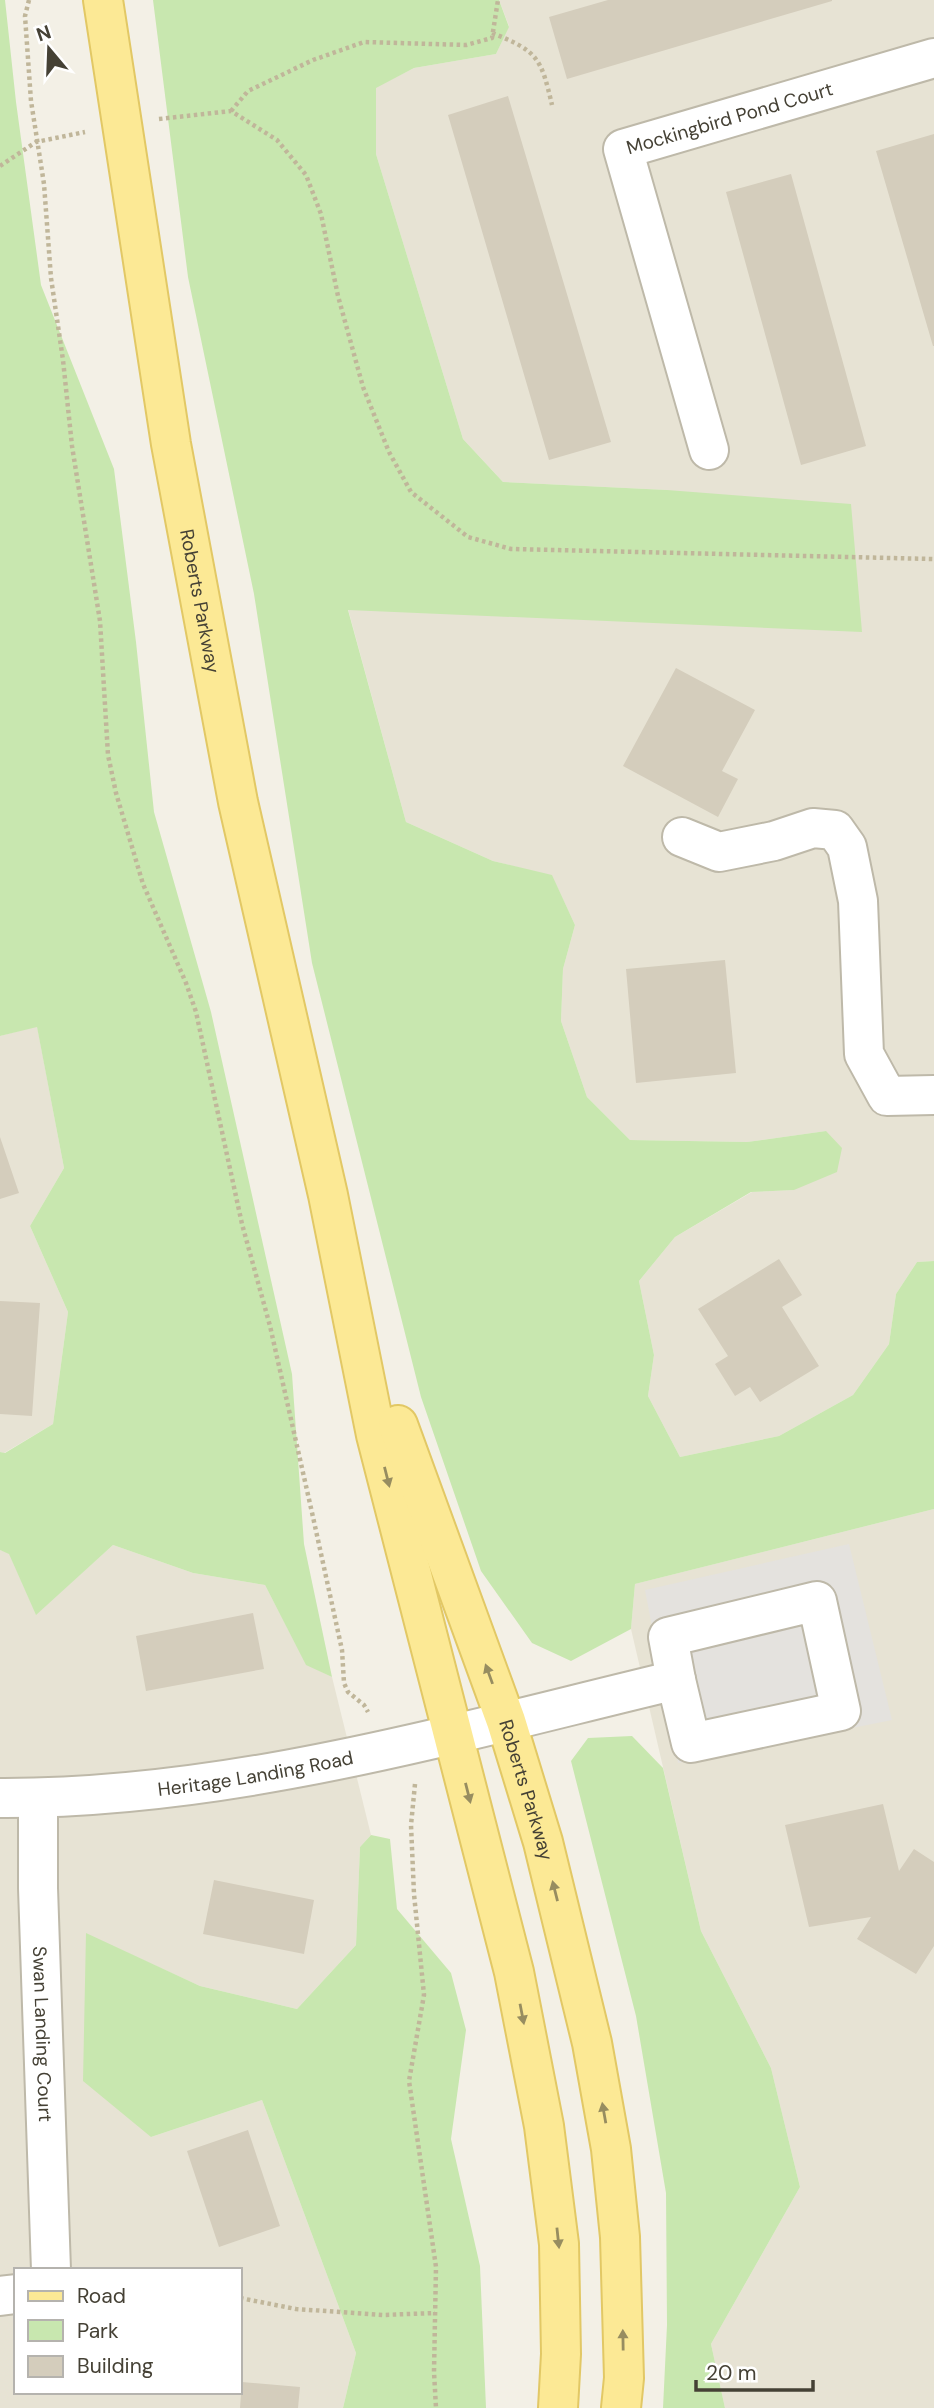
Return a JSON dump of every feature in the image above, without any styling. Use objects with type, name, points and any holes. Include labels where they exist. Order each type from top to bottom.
[{"type":"main road","name":"Roberts Parkway","points":[[103,0],[173,457],[238,802],[328,1195],[376,1434],[514,1972],[544,2126],[559,2244],[561,2354],[558,2408]]},
{"type":"main road","name":"Roberts Parkway","points":[[328,1195],[407,1454],[506,1721],[543,1842],[568,1940],[592,2043],[611,2149],[620,2237],[624,2378],[621,2408]]},
{"type":"street","name":"Mockingbird Pond Court","points":[[709,450],[623,149],[934,58]]},
{"type":"street","points":[[682,837],[719,852],[774,841],[813,828],[835,830],[847,847],[858,901],[864,1055],[887,1096],[934,1095]]},
{"type":"street","points":[[817,1601],[841,1711],[691,1743],[676,1680],[668,1637],[817,1601]]},
{"type":"street","name":"Heritage Landing Road","points":[[0,1798],[107,1795],[276,1772],[454,1735],[676,1680]]},
{"type":"street","name":"Swan Landing Court","points":[[38,1798],[38,1901],[51,2268]]},
{"type":"path","points":[[29,0],[25,16],[31,101],[44,184],[51,278],[72,446],[100,621],[108,755],[116,793],[143,884],[196,1012],[242,1224],[270,1325],[313,1517],[342,1650],[345,1683],[348,1692],[364,1705],[387,1749],[415,1785],[412,1839],[414,1894],[424,1995],[409,2081],[436,2267],[436,2408]]},
{"type":"path","points":[[231,111],[248,91],[313,60],[364,42],[466,45],[492,38],[498,0]]},
{"type":"path","points":[[492,33],[518,43],[543,68],[552,105]]},
{"type":"path","points":[[168,118],[231,111],[277,140],[306,175],[321,214],[338,296],[363,387],[389,452],[411,492],[468,537],[511,549],[934,559]]},
{"type":"path","points":[[0,166],[36,142]]},
{"type":"path","points":[[242,2298],[296,2309],[383,2315],[435,2313]]},
{"type":"shaded area","points":[[499,0],[934,0],[934,1261],[917,1262],[896,1294],[889,1344],[853,1395],[779,1436],[680,1457],[648,1396],[654,1355],[639,1281],[675,1237],[752,1192],[794,1190],[826,1131],[747,1142],[630,1140],[587,1097],[561,1021],[563,969],[575,925],[552,876],[493,861],[406,822],[348,609],[862,631],[667,490],[503,482],[463,439],[376,154],[376,87],[414,68],[496,54],[509,26]]},
{"type":"shaded area","points":[[37,1026],[64,1168],[30,1226],[68,1312],[53,1424],[4,1453],[0,1452],[0,1036]]},
{"type":"shaded area","points":[[934,1509],[934,2408],[725,2408],[711,2344],[800,2187],[771,2068],[701,1931],[631,1629],[635,1584]]},
{"type":"shaded area","points":[[849,1544],[892,1720],[678,1763],[645,1590]]},
{"type":"shaded area","points":[[113,1545],[193,1573],[265,1585],[306,1664],[332,1677],[371,1835],[360,1847],[356,1945],[297,2009],[200,1986],[86,1934],[151,2137],[262,2100],[356,2353],[343,2408],[0,2408],[0,1550],[9,1553],[36,1614]]},
{"type":"green space","points":[[0,0],[5,0],[41,285],[114,469],[154,812],[211,1012],[292,1374],[304,1544],[332,1677],[306,1665],[265,1585],[193,1573],[113,1545],[36,1615],[9,1554],[0,1550],[0,1452],[5,1453],[53,1424],[68,1312],[30,1226],[64,1168],[37,1027],[0,1036]]},
{"type":"green space","points":[[153,0],[499,0],[509,27],[496,54],[414,68],[376,88],[376,154],[463,439],[503,482],[667,490],[851,504],[862,632],[348,610],[406,822],[493,861],[552,875],[575,925],[563,969],[561,1021],[587,1097],[630,1140],[747,1142],[826,1131],[842,1148],[837,1172],[794,1190],[751,1192],[675,1237],[639,1281],[654,1355],[648,1396],[680,1457],[779,1436],[853,1395],[889,1344],[896,1294],[917,1262],[934,1261],[934,1509],[635,1584],[631,1629],[571,1661],[532,1643],[481,1571],[421,1397],[312,963],[254,594],[188,277]]},
{"type":"green space","points":[[632,1736],[663,1768],[701,1931],[771,2068],[800,2187],[711,2344],[725,2408],[663,2408],[667,2325],[666,2193],[636,2016],[571,1761],[588,1738]]},
{"type":"green space","points":[[371,1835],[390,1839],[397,1909],[451,1973],[466,2030],[451,2139],[480,2266],[486,2408],[343,2408],[356,2353],[262,2100],[151,2137],[83,2081],[86,1933],[200,1986],[297,2009],[356,1945],[360,1847]]},
{"type":"building","points":[[608,0],[832,1],[567,79],[549,17]]},
{"type":"building","points":[[508,96],[611,442],[549,460],[448,115]]},
{"type":"building","points":[[934,134],[934,346],[933,346],[876,151]]},
{"type":"building","points":[[791,174],[866,446],[801,465],[726,192]]},
{"type":"building","points":[[676,668],[755,710],[722,771],[738,779],[718,817],[623,766]]},
{"type":"building","points":[[725,960],[736,1073],[636,1083],[626,969]]},
{"type":"building","points":[[0,1137],[19,1193],[0,1199]]},
{"type":"building","points":[[779,1259],[802,1295],[782,1307],[819,1366],[760,1402],[750,1387],[735,1396],[715,1364],[728,1356],[698,1309]]},
{"type":"building","points":[[0,1301],[40,1303],[32,1416],[0,1414]]},
{"type":"building","points":[[253,1613],[264,1669],[146,1691],[136,1636]]},
{"type":"building","points":[[883,1804],[899,1871],[914,1849],[934,1862],[934,1946],[916,1974],[857,1939],[871,1917],[809,1927],[785,1825]]},
{"type":"building","points":[[214,1880],[314,1900],[304,1954],[203,1934]]},
{"type":"building","points":[[248,2130],[280,2226],[219,2247],[187,2151]]},
{"type":"building","points":[[242,2382],[300,2387],[298,2408],[240,2408]]}]
